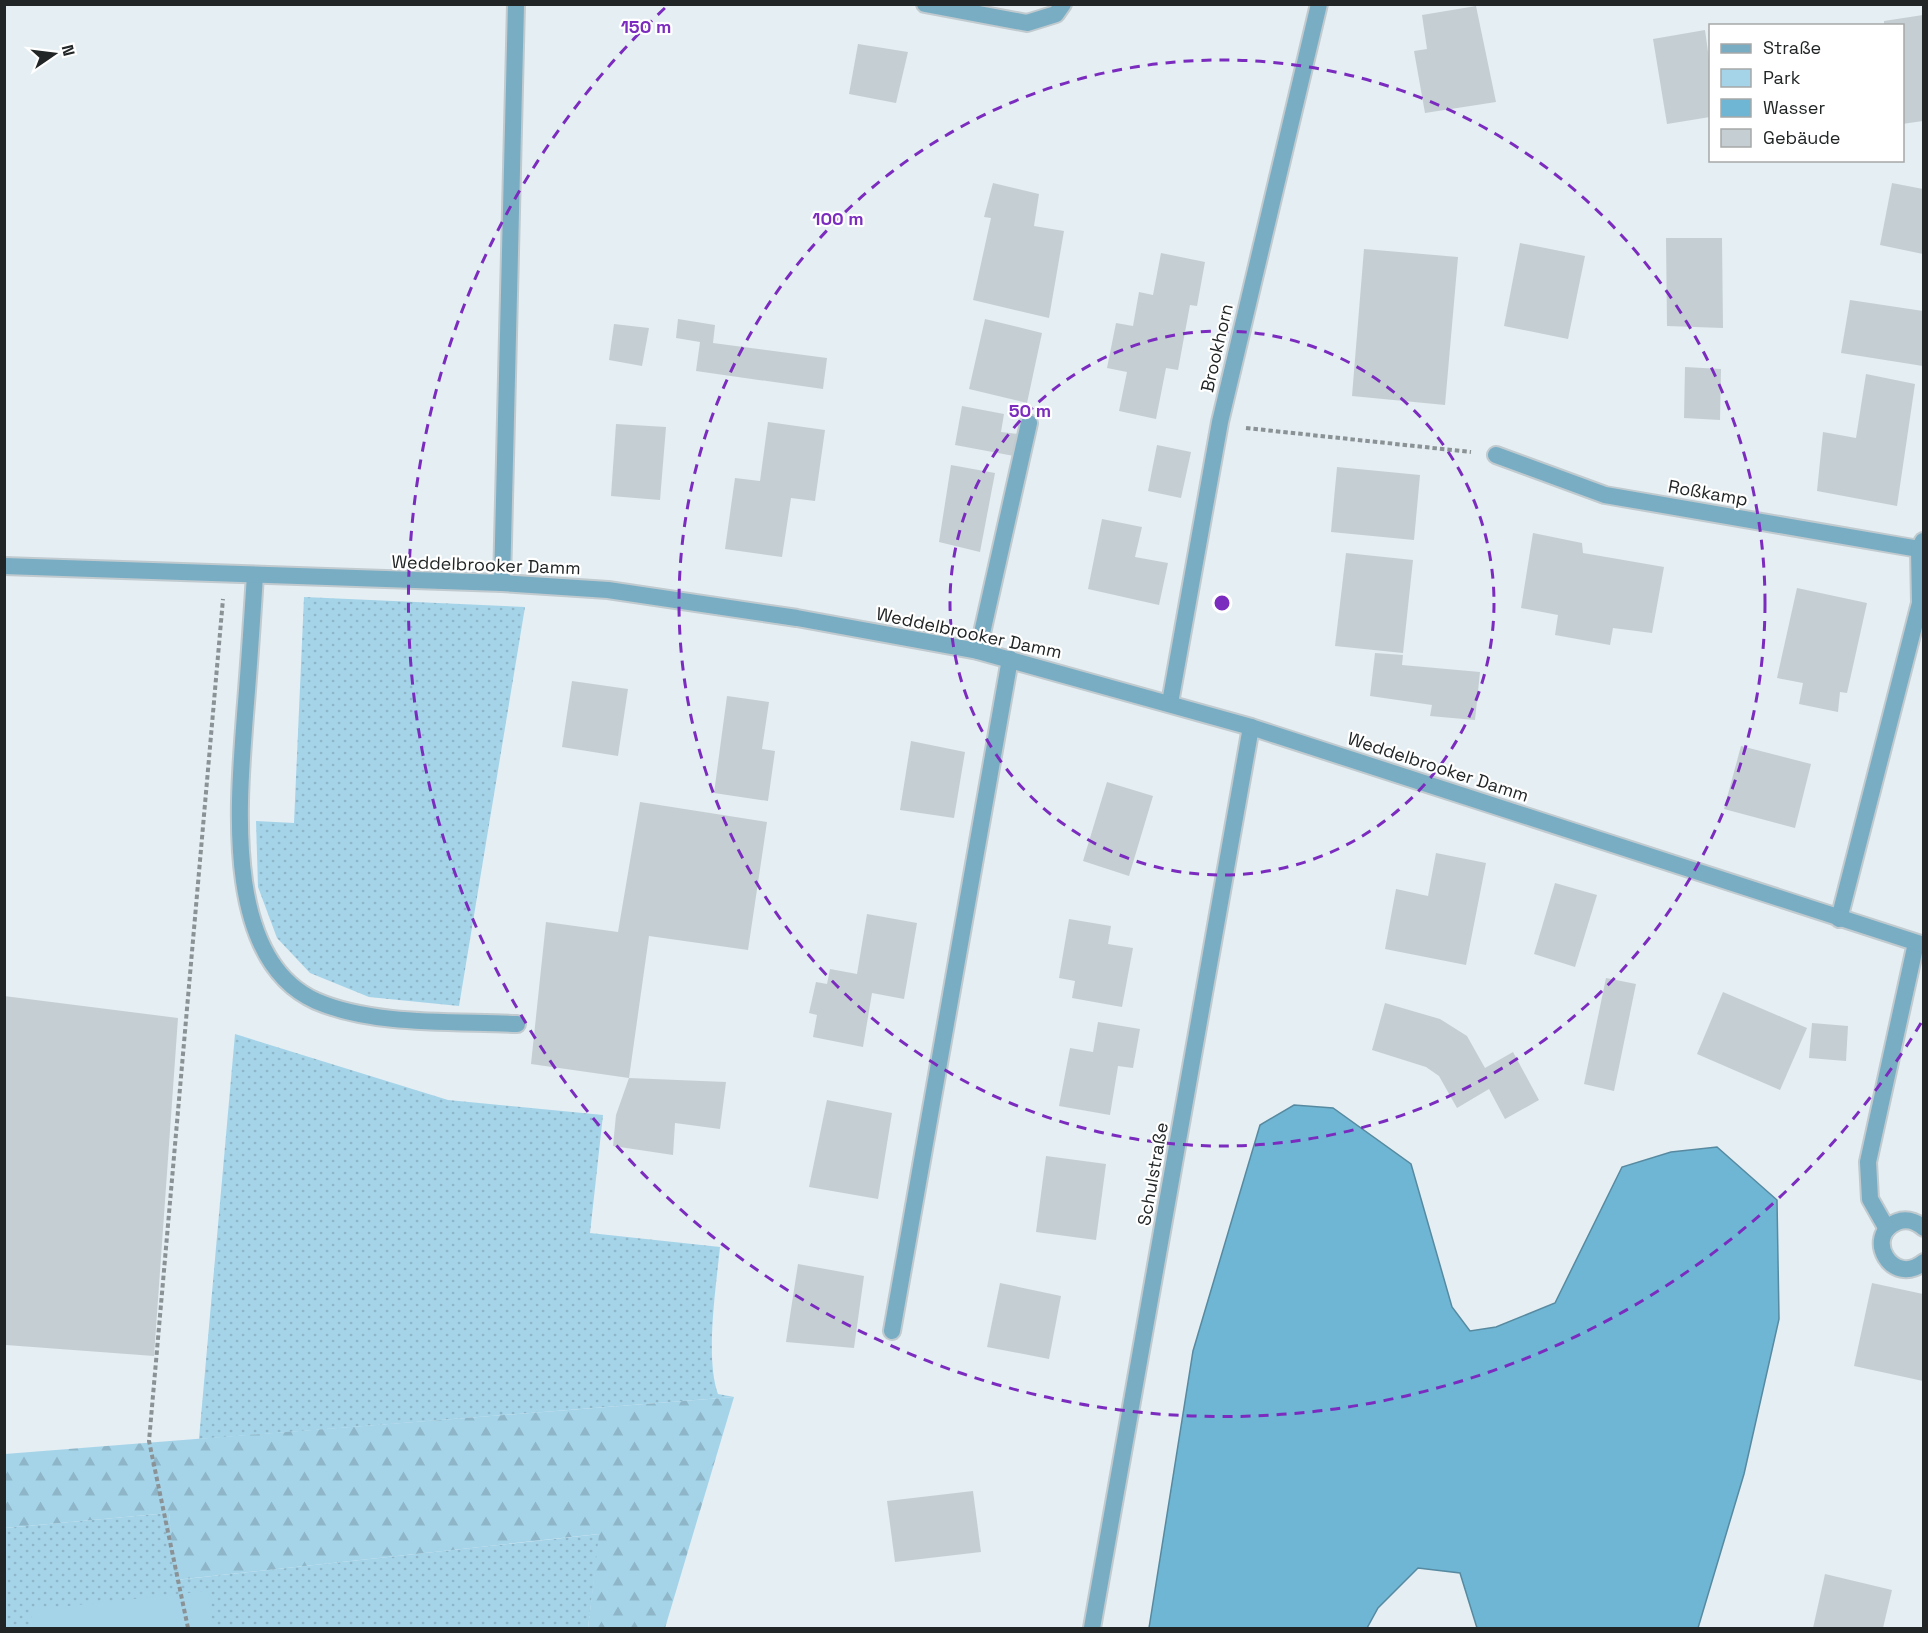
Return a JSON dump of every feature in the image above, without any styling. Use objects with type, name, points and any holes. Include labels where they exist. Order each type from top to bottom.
[{"type":"street","points":[[502,582],[516,4]]},
{"type":"street","points":[[924,4],[1027,23],[1056,14],[1063,4]]},
{"type":"street","name":"Brookhorn","points":[[1170,703],[1220,422],[1319,4]]},
{"type":"street","points":[[978,651],[1029,423]]},
{"type":"street","name":"Roßkamp","points":[[1496,455],[1605,495],[1921,544],[1922,604],[1839,919]]},
{"type":"street","name":"Weddelbrooker Damm","points":[[4,566],[502,582],[620,592],[797,618],[978,651],[1251,727],[1920,944]]},
{"type":"street","points":[[255,575],[238,816],[243,877],[258,936],[280,976],[314,1000],[357,1016],[517,1024]]},
{"type":"street","points":[[892,1330],[1010,659]]},
{"type":"street","name":"Schulstraße","points":[[1092,1629],[1251,727]]},
{"type":"street","points":[[1887,1229],[1870,1199],[1868,1162],[1920,944]]},
{"type":"street","points":[[1923,1228],[1909,1220],[1893,1224],[1887,1229],[1881,1244],[1883,1252],[1892,1265],[1908,1270],[1923,1262]]},
{"type":"path","points":[[1220,422],[1260,431],[1496,455]]},
{"type":"path","points":[[188,1629],[149,1442],[225,572]]},
{"type":"green space","points":[[304,597],[525,607],[459,1006],[369,997],[310,973],[277,938],[258,887],[256,821],[294,823]]},
{"type":"green space","points":[[235,1034],[448,1100],[603,1115],[590,1233],[720,1247],[712,1361],[718,1394],[734,1397],[199,1439]]},
{"type":"green space","points":[[734,1397],[665,1628],[588,1628],[599,1534],[175,1580],[169,1513],[5,1528],[5,1454]]},
{"type":"green space","points":[[169,1513],[176,1580],[600,1534],[588,1628],[5,1628],[5,1528]]},
{"type":"green space","points":[[208,1591],[213,1628],[33,1628],[31,1610]]},
{"type":"water","points":[[1294,1105],[1333,1108],[1411,1164],[1452,1307],[1470,1331],[1496,1327],[1555,1303],[1622,1167],[1671,1152],[1717,1147],[1777,1200],[1779,1319],[1744,1474],[1698,1628],[1477,1628],[1460,1573],[1418,1568],[1378,1608],[1367,1628],[1149,1628],[1193,1351],[1260,1125]]},
{"type":"building","points":[[1476,6],[1496,102],[1425,113],[1414,51],[1427,49],[1422,15]]},
{"type":"building","points":[[1923,15],[1923,121],[1904,124],[1904,24],[1884,24],[1884,21]]},
{"type":"building","points":[[1705,30],[1709,59],[1709,117],[1667,124],[1653,39]]},
{"type":"building","points":[[858,44],[908,52],[896,103],[849,94]]},
{"type":"building","points":[[993,183],[1039,194],[1034,226],[1064,231],[1049,318],[973,300],[991,218],[984,217]]},
{"type":"building","points":[[1892,183],[1923,189],[1923,254],[1880,245]]},
{"type":"building","points":[[1666,238],[1722,238],[1723,328],[1667,326]]},
{"type":"building","points":[[1520,243],[1585,256],[1568,339],[1504,326]]},
{"type":"building","points":[[1364,249],[1458,257],[1445,405],[1352,396]]},
{"type":"building","points":[[1161,253],[1205,262],[1197,306],[1190,305],[1178,370],[1166,368],[1156,419],[1119,411],[1127,372],[1107,368],[1116,323],[1133,326],[1139,292],[1153,295]]},
{"type":"building","points":[[1850,300],[1923,311],[1923,366],[1841,353]]},
{"type":"building","points":[[678,319],[715,325],[713,343],[827,358],[823,389],[696,371],[700,342],[676,338]]},
{"type":"building","points":[[985,319],[1042,333],[1027,403],[969,389]]},
{"type":"building","points":[[614,324],[649,328],[642,366],[609,360]]},
{"type":"building","points":[[1685,367],[1721,369],[1720,420],[1684,418]]},
{"type":"building","points":[[1866,374],[1915,384],[1897,506],[1817,491],[1823,432],[1856,438]]},
{"type":"building","points":[[962,406],[1004,414],[1001,432],[1018,434],[1014,456],[955,445]]},
{"type":"building","points":[[768,422],[825,430],[815,501],[791,498],[782,557],[725,549],[735,478],[760,481]]},
{"type":"building","points":[[616,424],[666,427],[660,500],[611,496]]},
{"type":"building","points":[[1157,445],[1191,452],[1181,498],[1148,491]]},
{"type":"building","points":[[951,465],[995,473],[980,552],[939,542]]},
{"type":"building","points":[[1337,467],[1420,475],[1414,540],[1331,532]]},
{"type":"building","points":[[1102,519],[1142,527],[1135,557],[1168,563],[1159,605],[1088,589]]},
{"type":"building","points":[[1533,533],[1582,543],[1583,553],[1664,567],[1652,633],[1613,628],[1610,645],[1555,635],[1558,615],[1521,608]]},
{"type":"building","points":[[1346,553],[1413,560],[1403,653],[1335,646]]},
{"type":"building","points":[[1797,588],[1867,603],[1847,693],[1840,692],[1838,712],[1799,704],[1803,683],[1777,678]]},
{"type":"building","points":[[1375,653],[1403,655],[1402,665],[1480,672],[1475,720],[1430,716],[1432,705],[1370,696]]},
{"type":"building","points":[[572,681],[628,689],[618,756],[562,747]]},
{"type":"building","points":[[727,696],[769,702],[762,749],[775,751],[768,801],[714,793]]},
{"type":"building","points":[[911,741],[965,752],[954,818],[900,810]]},
{"type":"building","points":[[1741,746],[1811,764],[1795,828],[1724,809]]},
{"type":"building","points":[[1107,782],[1153,796],[1129,876],[1083,861]]},
{"type":"building","points":[[640,802],[767,822],[748,950],[649,936],[629,1078],[531,1064],[546,922],[618,932]]},
{"type":"building","points":[[1436,853],[1486,863],[1466,965],[1385,949],[1396,889],[1428,896]]},
{"type":"building","points":[[1555,883],[1597,895],[1575,967],[1534,954]]},
{"type":"building","points":[[867,914],[917,923],[904,999],[872,993],[863,1047],[813,1037],[817,1015],[809,1013],[816,982],[827,984],[830,969],[857,974]]},
{"type":"building","points":[[1069,919],[1111,926],[1108,944],[1133,948],[1122,1007],[1072,998],[1075,981],[1059,978]]},
{"type":"building","points":[[1606,978],[1636,984],[1614,1091],[1584,1084]]},
{"type":"building","points":[[1723,992],[1807,1028],[1780,1090],[1697,1054]]},
{"type":"building","points":[[4,996],[178,1018],[154,1356],[6,1345]]},
{"type":"building","points":[[1385,1003],[1440,1019],[1467,1036],[1485,1068],[1513,1052],[1539,1100],[1505,1119],[1489,1089],[1457,1108],[1439,1076],[1426,1067],[1372,1050]]},
{"type":"building","points":[[1098,1022],[1140,1029],[1133,1068],[1118,1066],[1110,1115],[1059,1106],[1070,1048],[1093,1052]]},
{"type":"building","points":[[1812,1023],[1848,1026],[1846,1061],[1809,1058]]},
{"type":"building","points":[[629,1078],[726,1082],[720,1129],[675,1123],[673,1155],[613,1146],[616,1115]]},
{"type":"building","points":[[827,1100],[892,1113],[878,1199],[809,1187]]},
{"type":"building","points":[[1046,1156],[1106,1164],[1096,1240],[1036,1232]]},
{"type":"building","points":[[798,1264],[864,1276],[854,1348],[786,1342]]},
{"type":"building","points":[[1000,1283],[1061,1296],[1049,1359],[987,1347]]},
{"type":"building","points":[[1872,1283],[1923,1294],[1923,1381],[1854,1366]]},
{"type":"building","points":[[973,1491],[981,1552],[895,1562],[887,1501]]},
{"type":"building","points":[[1825,1574],[1892,1590],[1883,1628],[1813,1628]]}]
